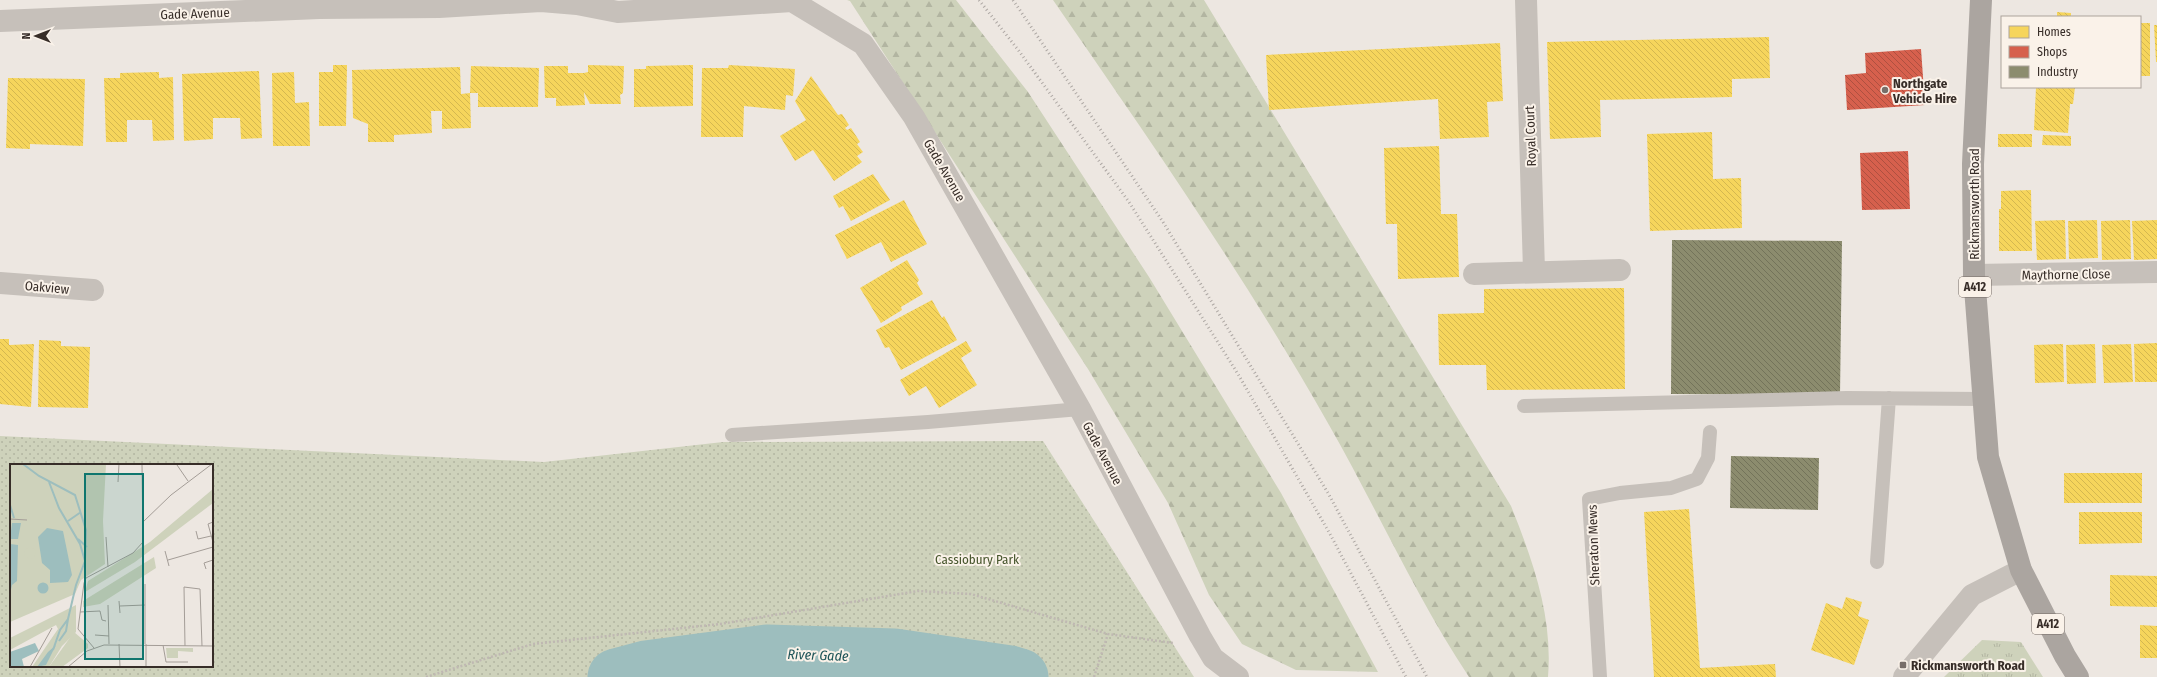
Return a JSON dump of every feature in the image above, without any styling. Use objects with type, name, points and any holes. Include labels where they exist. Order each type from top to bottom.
[{"type":"main road","name":"Rickmansworth Road","points":[[1981,0],[1973,164],[1974,275],[1988,457],[2021,570],[2065,656],[2078,677]]},
{"type":"street","name":"Royal Court","points":[[1526,0],[1534,271]]},
{"type":"street","name":"Gade Avenue","points":[[0,21],[319,8],[541,1],[574,2],[618,12],[792,1],[863,44],[914,117],[1080,409],[1200,636],[1213,658],[1238,677]]},
{"type":"street","points":[[1474,274],[1534,271],[1620,270]]},
{"type":"street","name":"Maythorne Close","points":[[1974,275],[2157,272]]},
{"type":"street","name":"Oakview","points":[[0,283],[93,290]]},
{"type":"street","points":[[1904,677],[1972,595],[2021,570]]},
{"type":"lane","points":[[1524,406],[1889,398],[1983,399]]},
{"type":"lane","points":[[1877,562],[1889,398]]},
{"type":"lane","points":[[732,435],[920,423],[1080,409]]},
{"type":"lane","name":"Sheraton Mews","points":[[1600,677],[1589,500],[1620,493],[1671,488],[1697,479],[1708,458],[1710,432]]},
{"type":"path","points":[[426,677],[533,644],[720,624],[918,591],[971,594],[1108,634],[1178,644],[1200,636]]},
{"type":"path","points":[[1094,677],[1108,634]]},
{"type":"green space","points":[[847,0],[956,0],[1028,92],[1149,277],[1281,493],[1378,672],[1296,670],[1242,644],[1209,595],[1168,503],[1088,369],[850,1]]},
{"type":"green space","points":[[1053,0],[1204,0],[1511,506],[1527,547],[1540,590],[1547,633],[1549,655],[1548,677],[1469,677],[1414,584],[1329,425],[1264,316],[1196,210]]},
{"type":"green space","name":"Cassiobury Park","points":[[0,436],[544,462],[723,442],[1043,441],[1194,677],[0,677]]},
{"type":"green space","points":[[1982,640],[2021,642],[2043,677],[1944,677]]},
{"type":"building: Homes","points":[[2057,12],[2071,13],[2071,16],[2057,16]]},
{"type":"building: Homes","points":[[2141,23],[2150,23],[2150,76],[2141,76]]},
{"type":"building: Homes","points":[[2154,25],[2157,25],[2157,62],[2156,62]]},
{"type":"building: Homes","points":[[1769,37],[1770,78],[1732,79],[1732,97],[1600,100],[1601,137],[1550,139],[1547,42]]},
{"type":"building: Homes","points":[[1500,43],[1503,101],[1487,102],[1489,137],[1440,139],[1438,99],[1269,110],[1266,55]]},
{"type":"building: Homes","points":[[333,65],[347,65],[346,126],[319,126],[319,72],[333,72]]},
{"type":"building: Homes","points":[[588,65],[624,66],[623,93],[620,95],[621,104],[590,104],[584,92],[585,105],[556,106],[556,98],[545,98],[544,66],[568,66],[568,73],[584,73],[588,72]]},
{"type":"building: Homes","points":[[693,65],[693,106],[634,107],[634,69],[646,69],[646,66]]},
{"type":"building: Homes","points":[[729,65],[795,69],[793,96],[786,95],[785,110],[744,106],[743,137],[701,137],[702,68],[728,68]]},
{"type":"building: Homes","points":[[471,66],[539,68],[538,107],[478,107],[478,93],[470,93]]},
{"type":"building: Homes","points":[[460,67],[461,94],[470,93],[471,128],[442,129],[442,111],[431,111],[432,133],[394,135],[394,142],[368,142],[368,124],[353,118],[352,70]]},
{"type":"building: Homes","points":[[259,71],[262,138],[241,139],[240,118],[213,118],[213,139],[184,141],[182,74]]},
{"type":"building: Homes","points":[[159,72],[159,78],[173,77],[174,140],[153,141],[152,120],[127,120],[127,142],[106,142],[104,78],[120,78],[120,73]]},
{"type":"building: Homes","points":[[294,72],[295,103],[309,102],[310,146],[273,146],[272,73]]},
{"type":"building: Homes","points":[[811,76],[838,115],[842,114],[849,125],[845,128],[847,130],[851,128],[860,142],[857,144],[863,152],[857,156],[862,162],[834,181],[813,150],[795,161],[780,136],[806,120],[795,101]]},
{"type":"building: Homes","points":[[8,78],[85,79],[83,146],[30,144],[30,149],[6,148]]},
{"type":"building: Homes","points":[[2036,88],[2075,88],[2073,104],[2070,104],[2068,133],[2034,130]]},
{"type":"building: Homes","points":[[1712,132],[1713,179],[1741,178],[1742,228],[1650,231],[1647,134]]},
{"type":"building: Homes","points":[[1998,134],[2032,134],[2032,147],[1998,147]]},
{"type":"building: Homes","points":[[2043,135],[2071,136],[2071,146],[2042,145]]},
{"type":"building: Homes","points":[[1439,146],[1441,214],[1457,214],[1459,277],[1398,279],[1397,224],[1386,224],[1384,148]]},
{"type":"building: Homes","points":[[873,174],[890,200],[851,221],[843,206],[839,208],[833,196]]},
{"type":"building: Homes","points":[[2031,190],[2032,251],[1999,251],[1999,209],[2001,209],[2001,191]]},
{"type":"building: Homes","points":[[904,200],[927,244],[891,262],[881,242],[847,259],[835,235]]},
{"type":"building: Homes","points":[[2065,220],[2066,259],[2037,260],[2035,221]]},
{"type":"building: Homes","points":[[2097,220],[2098,258],[2069,259],[2068,221]]},
{"type":"building: Homes","points":[[2130,220],[2131,259],[2102,260],[2101,221]]},
{"type":"building: Homes","points":[[2157,220],[2157,259],[2134,260],[2132,221]]},
{"type":"building: Homes","points":[[907,260],[919,280],[917,283],[923,294],[901,307],[902,310],[881,323],[860,288]]},
{"type":"building: Homes","points":[[1624,288],[1625,389],[1487,390],[1486,365],[1439,365],[1438,314],[1484,313],[1484,289]]},
{"type":"building: Homes","points":[[932,300],[942,318],[944,316],[957,340],[901,370],[889,347],[885,348],[876,330]]},
{"type":"building: Homes","points":[[0,339],[9,339],[9,345],[34,344],[31,407],[0,404]]},
{"type":"building: Homes","points":[[39,340],[61,341],[61,346],[90,347],[88,408],[38,407]]},
{"type":"building: Homes","points":[[966,341],[972,351],[961,358],[977,385],[939,408],[926,386],[909,396],[900,380]]},
{"type":"building: Homes","points":[[2157,343],[2157,382],[2135,382],[2134,344]]},
{"type":"building: Homes","points":[[2063,344],[2064,382],[2035,383],[2034,345]]},
{"type":"building: Homes","points":[[2095,344],[2096,383],[2067,384],[2066,345]]},
{"type":"building: Homes","points":[[2131,344],[2133,382],[2104,383],[2102,345]]},
{"type":"building: Homes","points":[[2064,473],[2142,473],[2142,503],[2064,503]]},
{"type":"building: Homes","points":[[1689,509],[1700,668],[1775,664],[1776,677],[1654,677],[1644,512]]},
{"type":"building: Homes","points":[[2079,512],[2142,512],[2142,543],[2079,544]]},
{"type":"building: Homes","points":[[2110,575],[2157,576],[2157,607],[2110,606]]},
{"type":"building: Homes","points":[[1846,597],[1862,602],[1858,616],[1869,620],[1854,665],[1811,650],[1826,603],[1842,609]]},
{"type":"building: Homes","points":[[2140,625],[2157,626],[2157,658],[2140,658]]},
{"type":"building: Shops","name":"Northgate Vehicle Hire","points":[[1921,49],[1925,105],[1847,110],[1845,75],[1866,73],[1865,53]]},
{"type":"building: Shops","points":[[1908,151],[1910,209],[1862,210],[1860,153]]},
{"type":"building: Industry","points":[[1672,240],[1842,241],[1840,395],[1671,394]]},
{"type":"building: Industry","points":[[1731,456],[1819,458],[1818,510],[1730,508]]},
{"type":"waterway","name":"River Gade","points":[[616,677],[646,669],[767,653],[894,657],[1010,674],[1020,677]]},
{"type":"waterway","points":[[814,677],[847,656]]},
{"type":"waterway","name":"River Gade","points":[[1000,677],[1010,674]]},
{"type":"railway","points":[[979,0],[1019,51],[1129,202],[1238,374],[1330,534],[1406,677]]},
{"type":"railway","points":[[1013,0],[1163,222],[1328,493],[1427,677]]},
{"type":"place","name":"Northgate Vehicle Hire","points":[[1885,90]]},
{"type":"place","name":"Rickmansworth Road","points":[[1903,665]]}]
